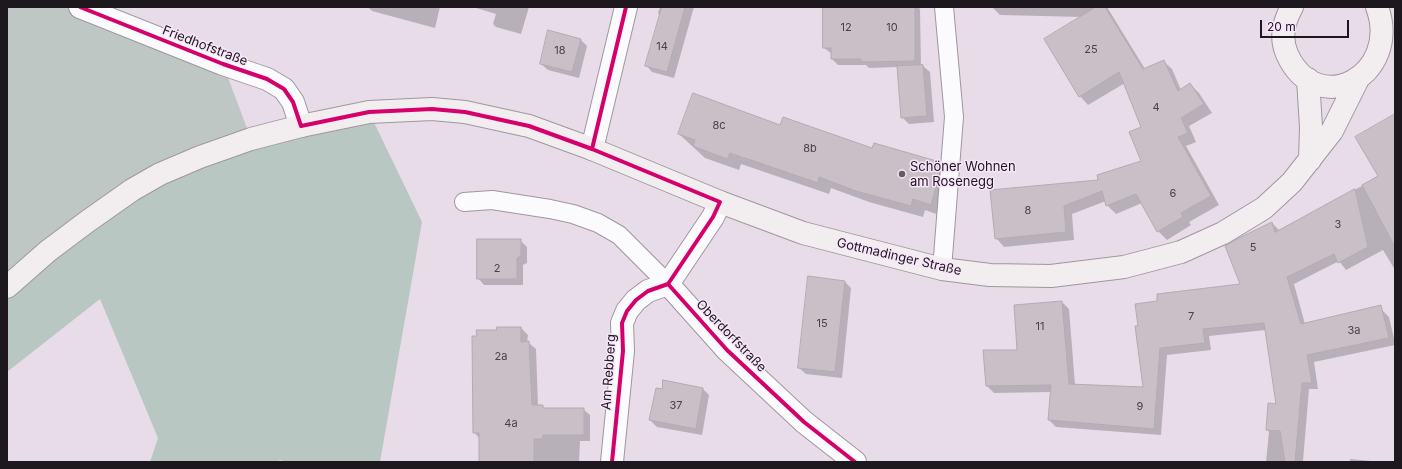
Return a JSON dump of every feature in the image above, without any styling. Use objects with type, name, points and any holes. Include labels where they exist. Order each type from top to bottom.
[{"type":"main road","points":[[1292,7],[1284,26],[1283,38],[1286,51],[1291,62],[1298,72],[1308,80],[1332,86],[1345,86],[1357,81],[1367,75],[1375,67],[1390,33],[1377,7]]},
{"type":"main road","points":[[1308,80],[1311,127],[1310,160]]},
{"type":"main road","name":"Gottmadinger Straße","points":[[7,287],[48,251],[132,190],[160,174],[200,157],[251,139],[301,126],[369,112],[432,109],[465,112],[529,126],[592,149],[720,202],[803,233],[942,269],[990,275],[1051,276],[1124,267],[1181,252],[1223,233],[1264,208],[1292,182],[1332,131],[1357,81]]},
{"type":"street","name":"Friedhofstraße","points":[[80,7],[223,64],[267,79],[284,89],[293,102],[301,126]]},
{"type":"street","points":[[592,149],[626,7]]},
{"type":"street","points":[[668,284],[713,216],[720,202]]},
{"type":"street","name":"Am Rebberg","points":[[612,462],[623,351],[622,323],[627,311],[636,300],[648,291],[668,284]]},
{"type":"street","name":"Oberdorfstraße","points":[[668,284],[727,350],[804,422],[855,462]]},
{"type":"lane","points":[[942,269],[954,117],[944,7]]},
{"type":"lane","points":[[464,202],[492,200],[550,209],[573,214],[598,223],[619,235],[668,284]]},
{"type":"shaded area","points":[[7,7],[80,7],[223,64],[251,139],[7,287]]},
{"type":"shaded area","points":[[369,112],[422,222],[380,462],[286,462],[280,460],[277,462],[150,462],[158,438],[100,299],[7,372],[7,287],[160,174]]},
{"type":"building","points":[[662,7],[685,7],[667,72],[645,66]]},
{"type":"building","points":[[823,7],[915,7],[915,61],[861,62],[861,59],[831,59],[831,48],[823,48]]},
{"type":"building","points":[[1096,7],[1105,7],[1143,69],[1164,60],[1178,91],[1190,83],[1204,104],[1181,118],[1188,133],[1178,137],[1211,196],[1181,213],[1183,217],[1157,232],[1136,194],[1106,206],[1102,191],[1064,206],[1066,232],[995,239],[990,190],[1098,180],[1097,175],[1141,161],[1129,132],[1141,127],[1119,72],[1079,97],[1044,39]]},
{"type":"building","points":[[548,30],[581,39],[572,72],[540,64]]},
{"type":"building","points":[[923,65],[927,116],[901,118],[897,66]]},
{"type":"building","points":[[693,93],[780,125],[783,117],[872,148],[874,143],[940,162],[939,177],[931,205],[913,199],[911,206],[856,191],[819,177],[818,183],[730,153],[727,159],[693,146],[695,140],[678,134]]},
{"type":"building","points":[[1395,114],[1395,247],[1362,185],[1378,176],[1355,137]]},
{"type":"building","points":[[1355,189],[1368,247],[1338,263],[1334,254],[1287,277],[1301,324],[1381,305],[1389,338],[1307,355],[1312,383],[1302,383],[1295,462],[1285,462],[1280,431],[1266,430],[1268,403],[1276,404],[1264,323],[1203,329],[1205,343],[1160,348],[1154,429],[1048,420],[1051,385],[986,386],[983,350],[1017,350],[1014,305],[1062,301],[1069,384],[1143,387],[1135,326],[1138,326],[1135,304],[1157,301],[1157,294],[1240,284],[1225,246],[1272,222],[1275,232]]},
{"type":"building","points":[[477,239],[521,239],[521,256],[517,258],[517,279],[477,279]]},
{"type":"building","points":[[808,276],[845,281],[835,372],[798,368]]},
{"type":"building","points":[[497,327],[521,327],[521,342],[529,341],[532,405],[543,405],[543,408],[584,408],[584,435],[543,435],[543,439],[534,439],[534,462],[479,462],[479,433],[473,433],[472,336],[477,336],[476,330],[496,330]]},
{"type":"building","points":[[663,380],[703,388],[696,429],[649,420],[656,388],[662,389]]},
{"type":"cycle path","points":[[80,7],[223,64],[267,79],[284,89],[293,102],[301,126],[369,112],[432,109],[465,112],[529,126],[592,149],[720,202],[713,217],[668,284]]},
{"type":"cycle path","points":[[592,149],[626,7]]},
{"type":"cycle path","points":[[668,284],[727,350],[804,422],[855,462]]},
{"type":"cycle path","points":[[612,462],[623,351],[622,323],[627,311],[636,300],[648,291],[668,284]]},
{"type":"place","name":"Schöner Wohnen am Rosenegg","points":[[902,174]]}]
